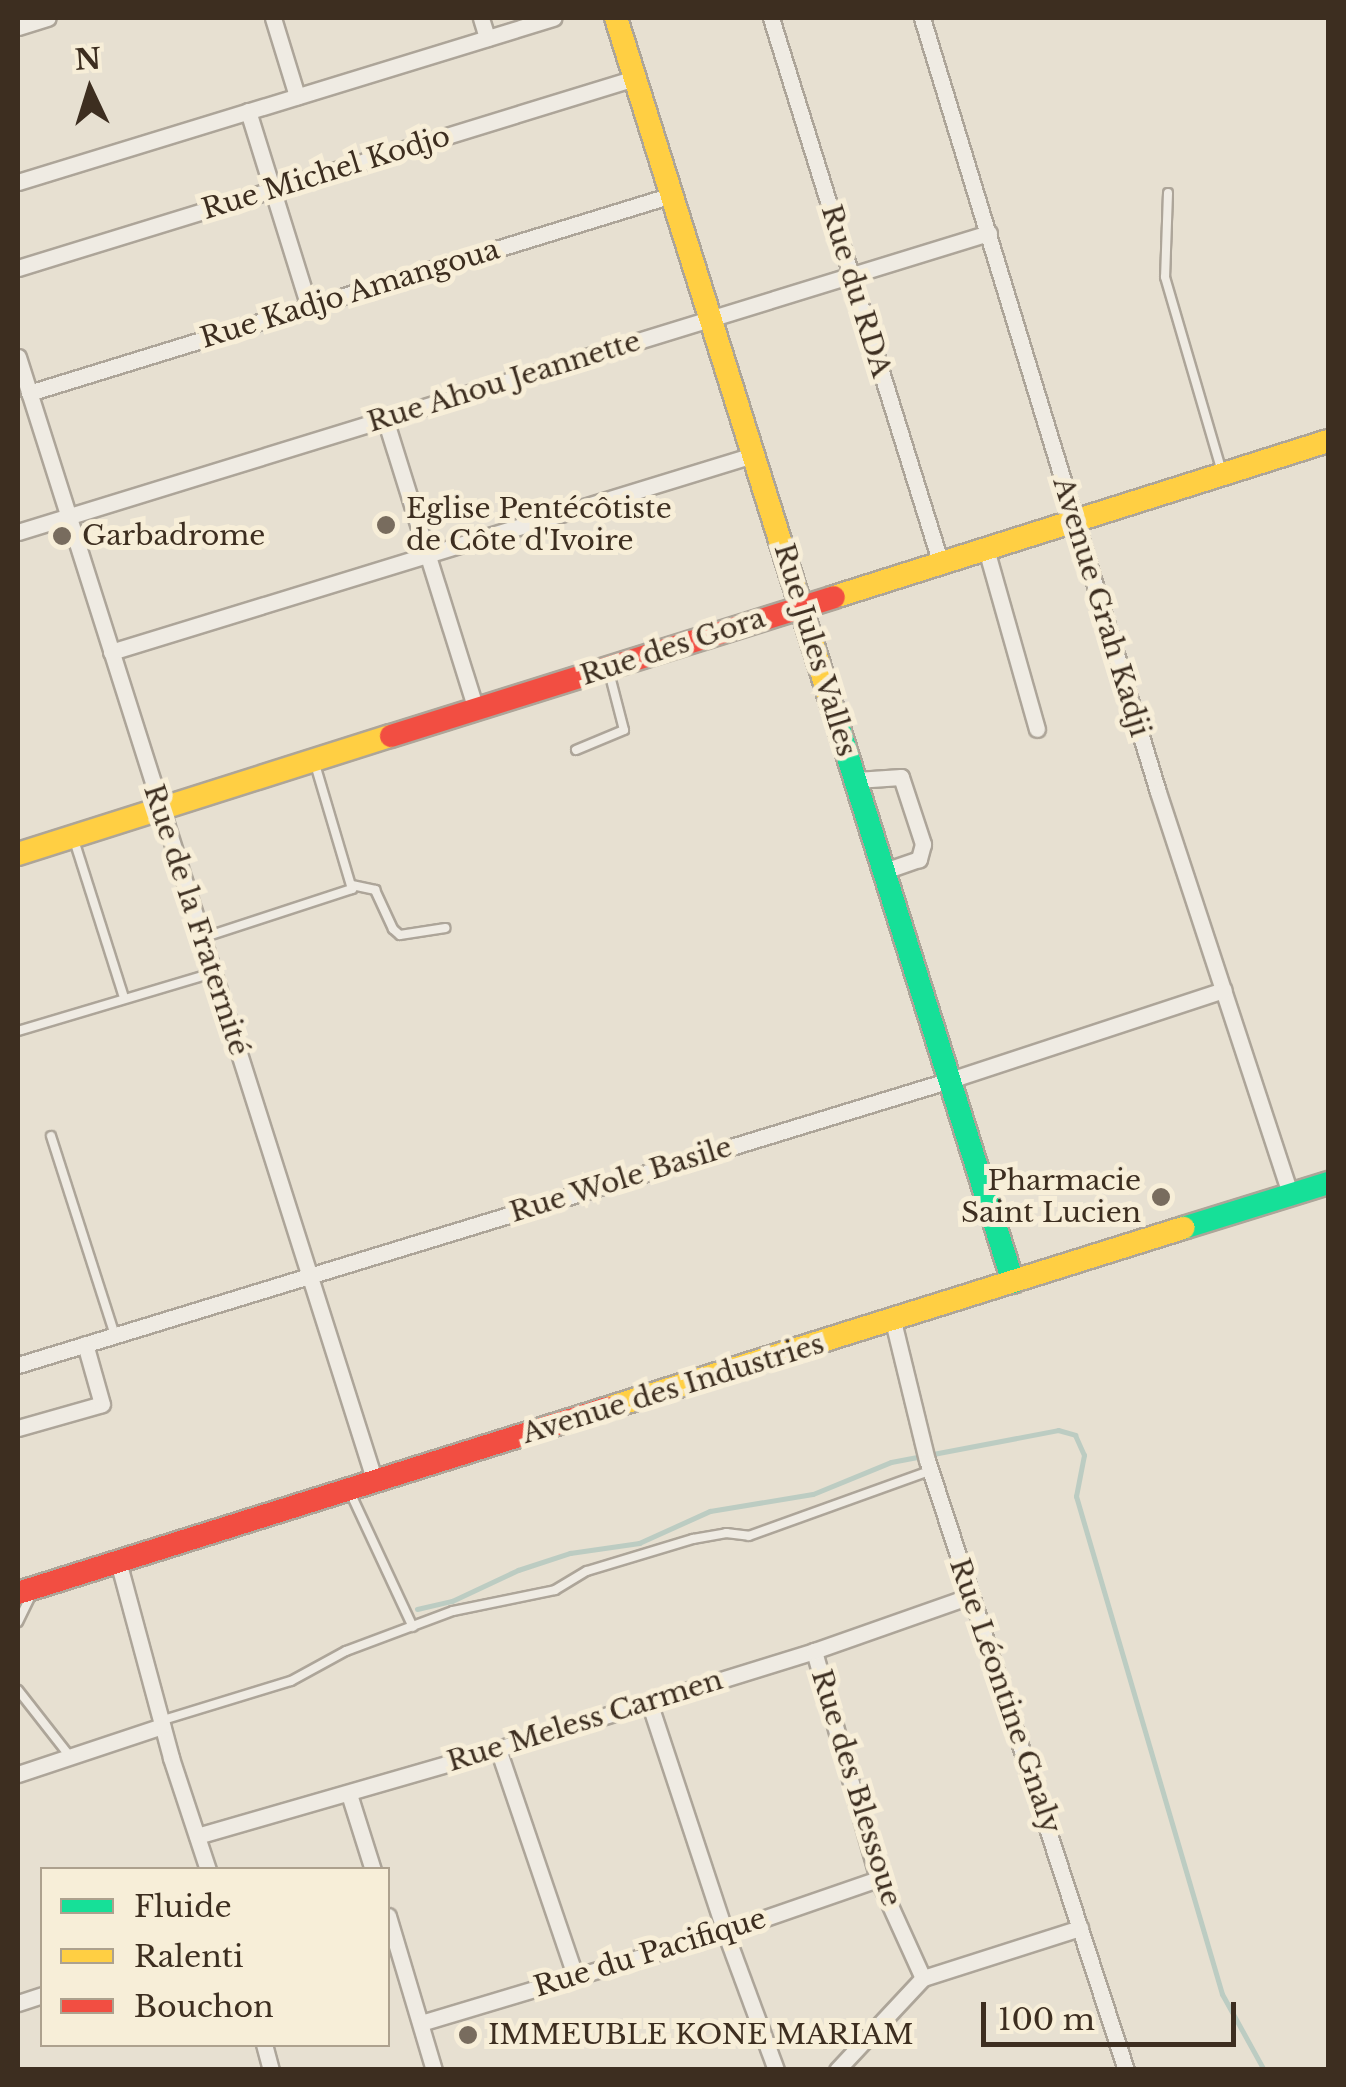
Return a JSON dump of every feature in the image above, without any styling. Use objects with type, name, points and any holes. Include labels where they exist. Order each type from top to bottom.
[{"type":"street","points":[[18,27],[48,18]]},
{"type":"street","points":[[274,18],[298,96]]},
{"type":"street","points":[[481,18],[488,38]]},
{"type":"street","points":[[18,182],[554,18]]},
{"type":"street","name":"Rue Jules Valles","points":[[616,18],[1013,1282]]},
{"type":"street","name":"Rue du RDA","points":[[771,18],[941,564]]},
{"type":"street","name":"Avenue Grah Kadji","points":[[922,18],[990,232],[1073,520],[1290,1194]]},
{"type":"street","name":"Rue Michel Kodjo","points":[[18,268],[635,78]]},
{"type":"street","points":[[248,112],[309,307]]},
{"type":"street","name":"Rue Kadjo Amangoua","points":[[29,394],[672,195]]},
{"type":"street","name":"Rue Ahou Jeannette","points":[[18,532],[990,232]]},
{"type":"street","name":"Rue de la Fraternité","points":[[18,358],[375,1482]]},
{"type":"street","points":[[385,419],[476,710]]},
{"type":"street","name":"Rue des Gora","points":[[18,854],[802,604],[1328,442]]},
{"type":"street","points":[[111,652],[753,454]]},
{"type":"street","points":[[986,549],[1038,728]]},
{"type":"street","points":[[856,780],[901,776],[923,844],[919,858],[884,871]]},
{"type":"street","name":"Rue Wole Basile","points":[[18,1365],[950,1080],[1224,990]]},
{"type":"street","name":"Avenue des Industries","points":[[26,1590],[1328,1183]]},
{"type":"street","name":"Rue Léontine Gnaly","points":[[893,1320],[929,1466],[1126,2070]]},
{"type":"street","points":[[18,1428],[102,1404],[85,1344]]},
{"type":"street","points":[[118,1561],[161,1723],[207,1867]]},
{"type":"street","name":"Rue Meless Carmen","points":[[197,1836],[498,1750],[814,1652],[970,1596]]},
{"type":"street","name":"Rue des Blessoue","points":[[814,1652],[878,1880],[922,1978]]},
{"type":"street","points":[[649,1702],[725,1932],[776,2070]]},
{"type":"street","points":[[18,1774],[161,1723]]},
{"type":"street","points":[[498,1750],[574,1976]]},
{"type":"street","points":[[348,1794],[371,1867]]},
{"type":"street","name":"Rue du Pacifique","points":[[422,2023],[725,1932],[878,1880]]},
{"type":"street","points":[[390,1922],[434,2070]]},
{"type":"street","points":[[837,2070],[922,1978],[1080,1928]]},
{"type":"lane","points":[[1168,193],[1165,277],[1222,472]]},
{"type":"lane","points":[[576,750],[624,730],[608,668]]},
{"type":"lane","points":[[202,938],[347,893],[352,885],[314,760]]},
{"type":"lane","points":[[73,836],[124,998]]},
{"type":"lane","points":[[352,885],[375,890],[400,936],[445,928]]},
{"type":"lane","points":[[18,1031],[213,972]]},
{"type":"lane","points":[[52,1136],[115,1334]]},
{"type":"lane","points":[[161,1723],[292,1681],[346,1651],[486,1602],[555,1590],[587,1571],[692,1539],[726,1533],[750,1536],[929,1466]]},
{"type":"lane","points":[[349,1490],[413,1627]]},
{"type":"lane","points":[[18,1622],[26,1590]]},
{"type":"lane","points":[[18,1690],[68,1754]]},
{"type":"waterway","points":[[417,1609],[452,1601],[518,1570],[570,1553],[639,1543],[710,1511],[813,1494],[891,1462],[1058,1430],[1075,1435],[1084,1455],[1076,1496],[1222,1994],[1264,2070]]},
{"type":"traffic: fast","points":[[831,703],[1013,1282]]},
{"type":"traffic: fast","points":[[1183,1228],[1328,1183]]},
{"type":"traffic: slow","points":[[616,18],[831,703]]},
{"type":"traffic: slow","points":[[834,597],[1328,441]]},
{"type":"traffic: slow","points":[[18,854],[391,736]]},
{"type":"traffic: slow","points":[[608,1408],[1183,1228]]},
{"type":"traffic: jam","points":[[391,736],[834,597]]},
{"type":"traffic: jam","points":[[18,1593],[608,1408]]},
{"type":"place","name":"Eglise Pentécôtiste de Côte d'Ivoire","points":[[386,525]]},
{"type":"place","name":"Garbadrome","points":[[62,536]]},
{"type":"place","name":"Pharmacie Saint Lucien","points":[[1161,1197]]},
{"type":"place","name":"IMMEUBLE KONE MARIAM","points":[[468,2035]]}]
